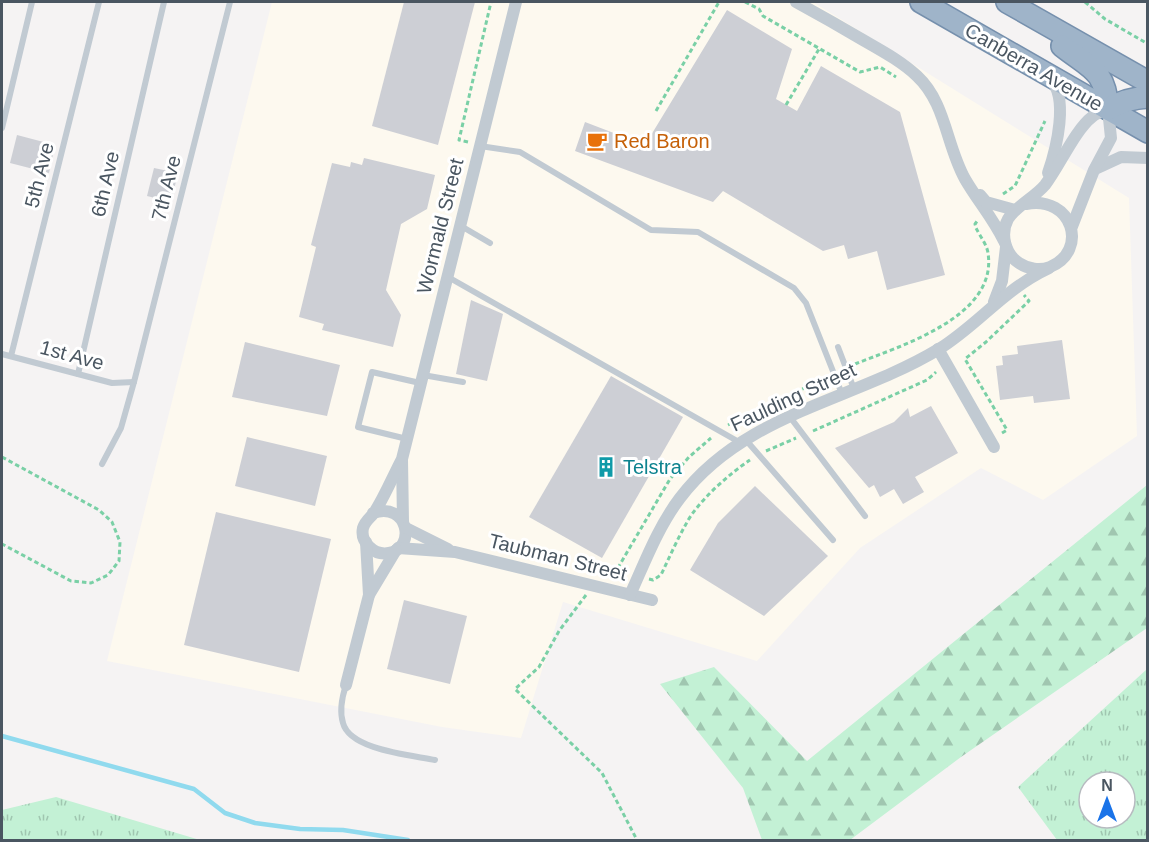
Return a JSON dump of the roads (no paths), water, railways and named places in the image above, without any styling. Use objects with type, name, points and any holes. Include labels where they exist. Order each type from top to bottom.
[{"type":"highway","name":"Canberra Avenue","points":[[921,2],[1148,132]]},
{"type":"highway","points":[[1006,2],[1148,82]]},
{"type":"highway","points":[[1006,2],[1090,67],[1102,79],[1108,109],[1134,98],[1148,97]]},
{"type":"street","name":"Wormald Street","points":[[369,595],[363,528],[402,459],[516,2]]},
{"type":"street","points":[[795,2],[895,59],[918,76],[934,96],[945,123],[952,152],[965,179],[997,226],[1015,261],[1025,267],[1037,269],[1049,267],[1060,261],[1071,241],[1071,229],[1067,218],[1059,209],[1049,203],[1038,201],[1021,207],[986,202],[965,179]]},
{"type":"street","points":[[1024,60],[1052,80],[1059,98],[1060,111],[1054,150],[1044,186]]},
{"type":"street","points":[[994,303],[1002,281],[1004,230],[1008,219],[1044,186],[1086,123],[1096,114],[1108,109],[1112,127],[1111,138],[1094,170],[1071,229]]},
{"type":"street","points":[[1094,170],[1121,157],[1148,158]]},
{"type":"street","name":"Faulding Street","points":[[630,595],[665,521],[680,498],[719,457],[742,440],[789,416],[938,349],[959,335],[1016,286],[1049,267]]},
{"type":"street","points":[[938,349],[992,443]]},
{"type":"street","name":"Wormald Street","points":[[346,685],[369,595],[403,543],[402,459]]},
{"type":"street","points":[[373,513],[388,511],[395,513],[404,525]]},
{"type":"street","name":"Taubman Street","points":[[404,525],[454,552]]},
{"type":"street","points":[[366,542],[374,551],[381,553],[397,549]]},
{"type":"street","name":"Taubman Street","points":[[397,549],[454,552],[652,600]]},
{"type":"lane","points":[[2,128],[32,2]]},
{"type":"lane","name":"5th Ave","points":[[11,356],[99,2]]},
{"type":"lane","name":"6th Ave","points":[[78,374],[164,2]]},
{"type":"lane","name":"7th Ave","points":[[102,464],[121,428],[134,382],[230,2]]},
{"type":"lane","points":[[480,146],[520,152],[651,230],[698,232],[794,288],[806,303],[842,394]]},
{"type":"lane","points":[[460,226],[490,243]]},
{"type":"lane","points":[[448,277],[742,440],[833,540]]},
{"type":"lane","points":[[838,347],[854,388]]},
{"type":"lane","name":"1st Ave","points":[[2,354],[112,383],[134,382]]},
{"type":"lane","points":[[407,439],[358,427],[372,372],[463,382]]},
{"type":"lane","points":[[789,416],[865,516]]},
{"type":"lane","points":[[346,685],[341,702],[342,722],[346,730],[357,740],[372,746],[435,760]]},
{"type":"waterway","points":[[2,736],[194,789],[225,813],[255,823],[300,829],[343,830],[408,840]]},
{"type":"place","name":"Red Baron","points":[[597,141]]},
{"type":"place","name":"Telstra","points":[[606,467]]}]
